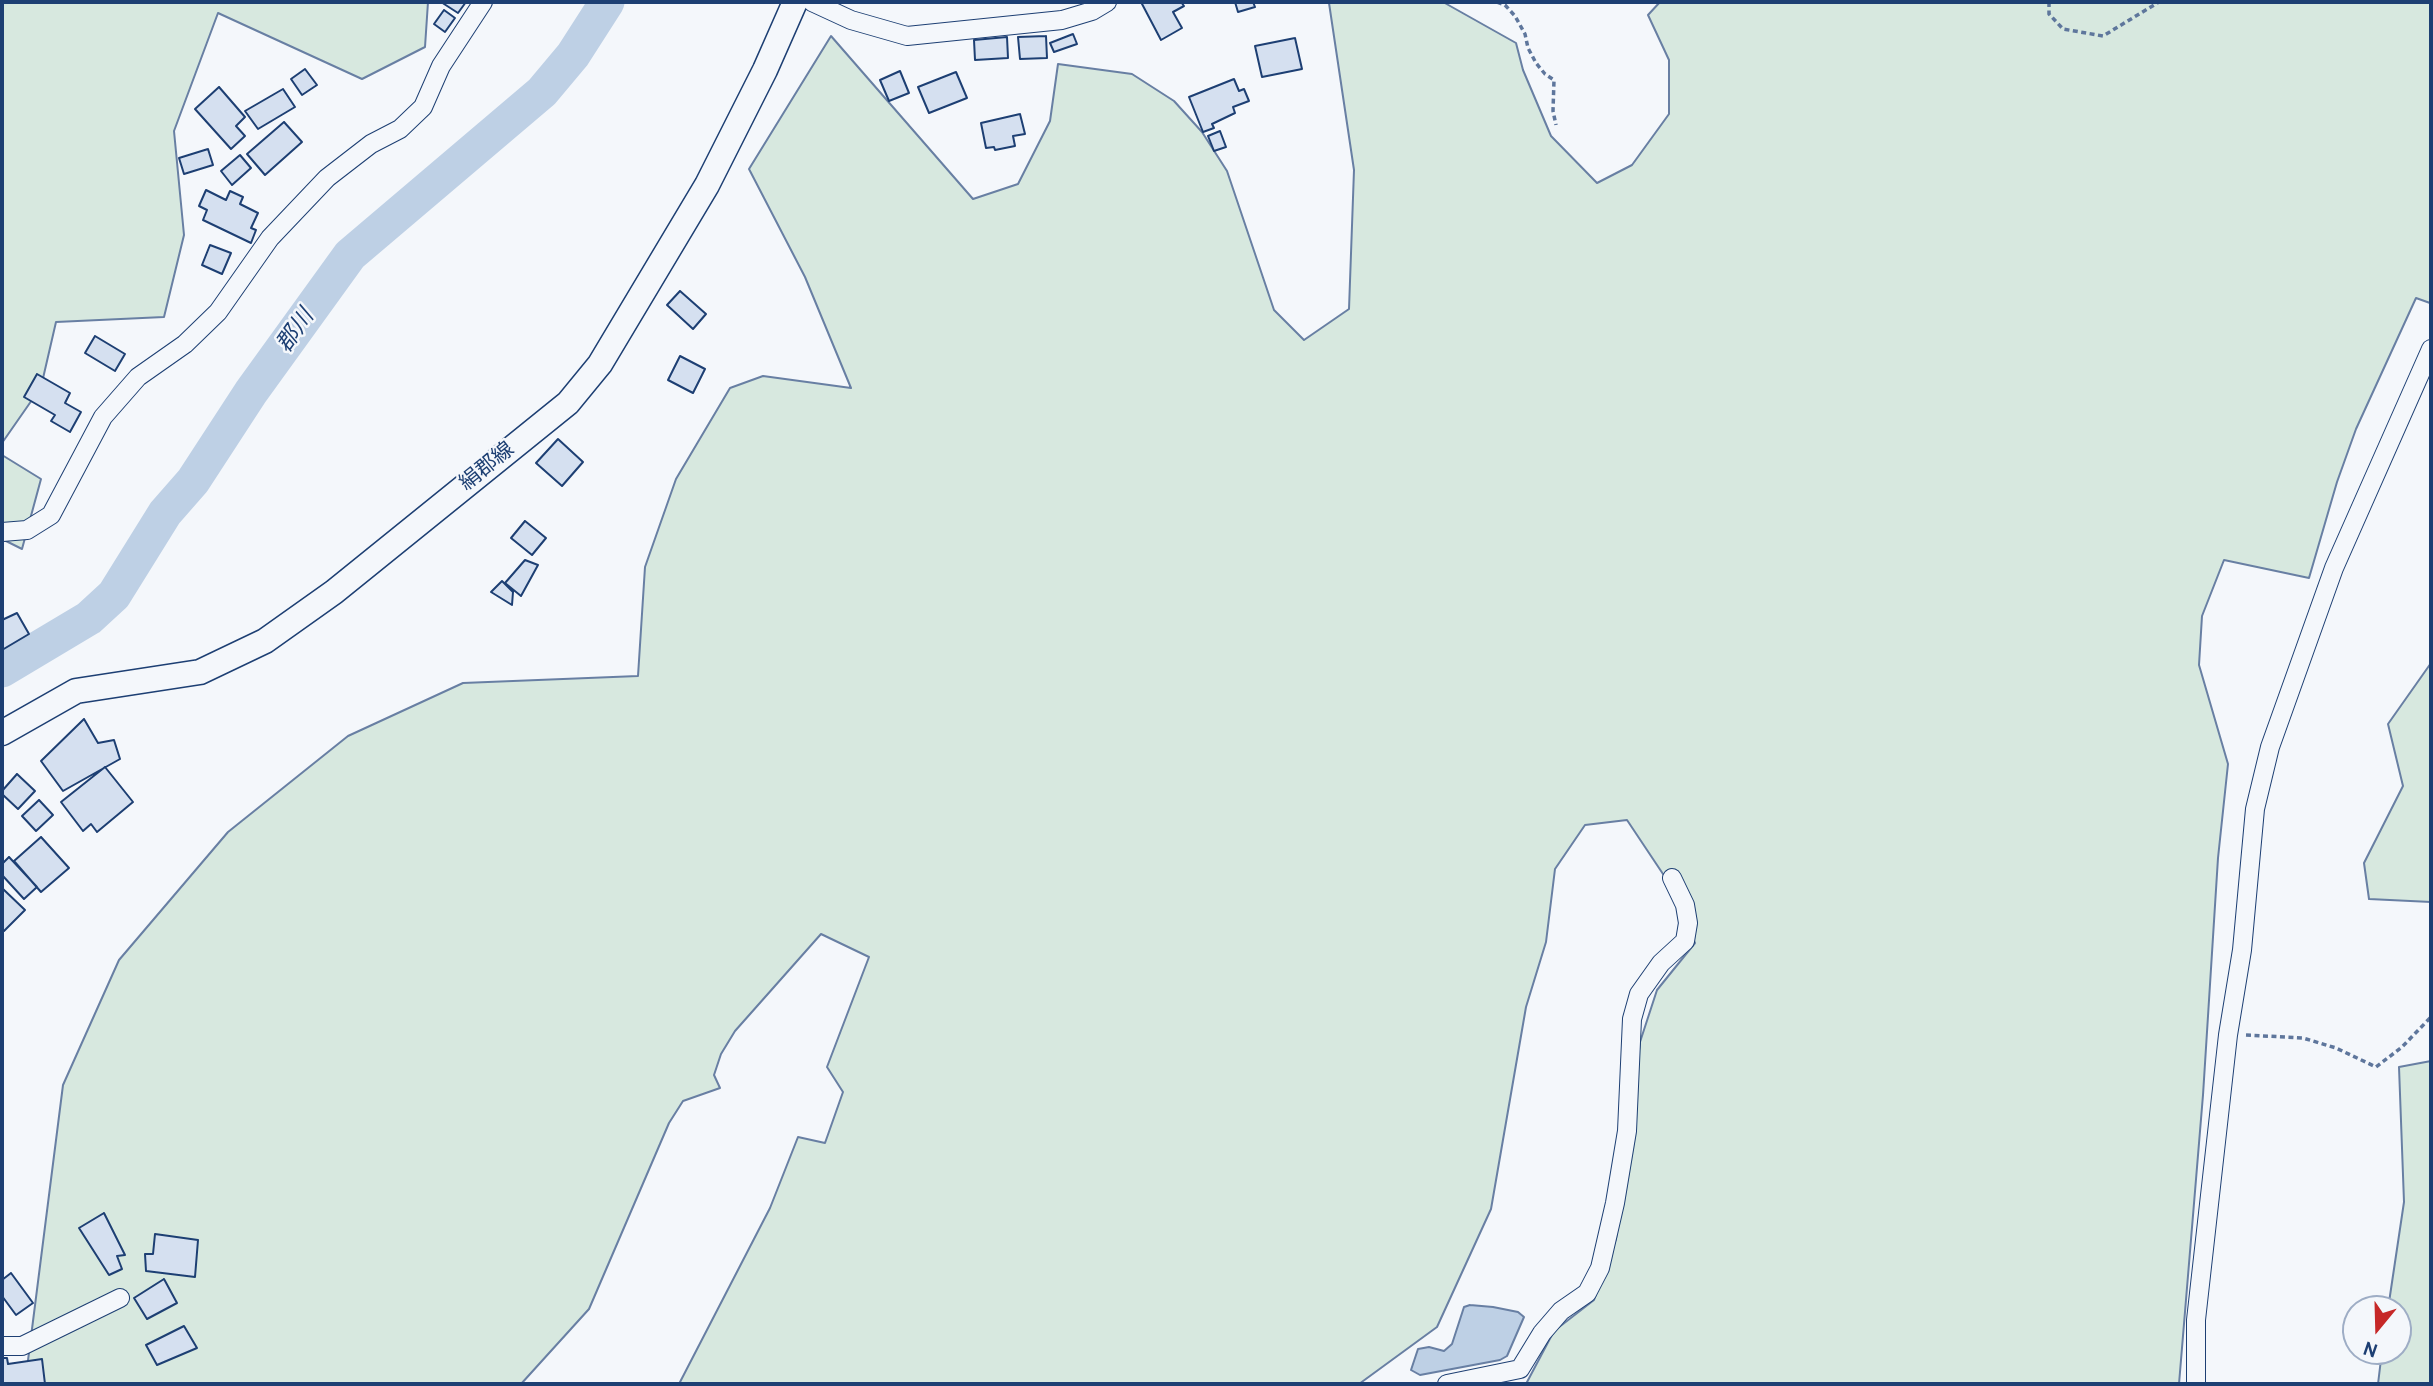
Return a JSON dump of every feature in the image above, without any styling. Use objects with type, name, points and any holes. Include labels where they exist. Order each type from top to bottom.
[{"type":"main road","name":"絹郡線","points":[[2,733],[76,691],[200,672],[265,641],[334,592],[568,403],[600,364],[707,185],[795,2]]},
{"type":"street","points":[[2,532],[27,530],[51,515],[103,417],[138,377],[185,344],[218,312],[270,238],[327,178],[371,145],[400,129],[423,107],[441,66],[483,2]]},
{"type":"street","points":[[812,2],[851,20],[908,36],[1062,20],[1092,11],[1107,2]]},
{"type":"street","points":[[2196,1384],[2196,1320],[2228,1035],[2242,950],[2255,809],[2270,747],[2334,568],[2431,349]]},
{"type":"street","points":[[1447,1384],[1520,1369],[1542,1333],[1560,1311],[1587,1293],[1600,1268],[1615,1203],[1627,1131],[1632,1019],[1639,994],[1661,963],[1685,941],[1688,923],[1685,905],[1672,878]]},
{"type":"street","points":[[2,1346],[22,1346],[120,1298]]},
{"type":"path","points":[[1497,2],[1505,5],[1515,16],[1536,63],[1554,80],[1553,111],[1556,125]]},
{"type":"path","points":[[2049,2],[2049,14],[2063,29],[2103,36],[2158,2]]},
{"type":"path","points":[[2228,1035],[2262,1034],[2303,1038],[2336,1048],[2376,1067],[2402,1047],[2431,1017]]},
{"type":"shaded area","points":[[2,2],[428,2],[425,47],[362,79],[218,13],[174,131],[184,235],[164,317],[56,322],[41,387],[2,443]]},
{"type":"shaded area","points":[[1443,2],[1516,43],[1523,70],[1551,136],[1597,183],[1632,165],[1669,114],[1669,60],[1648,15],[1660,2],[2431,2],[2430,303],[2416,298],[2356,429],[2337,482],[2309,578],[2224,560],[2202,616],[2199,665],[2228,764],[2218,858],[2203,1095],[2179,1384],[1526,1384],[1554,1331],[1594,1300],[1616,1239],[1640,1042],[1657,990],[1695,943],[1665,877],[1627,820],[1585,825],[1555,869],[1546,942],[1526,1007],[1491,1209],[1437,1327],[1359,1384],[679,1384],[770,1208],[798,1137],[825,1143],[843,1092],[827,1067],[869,957],[821,934],[735,1031],[721,1054],[714,1075],[720,1088],[683,1101],[669,1123],[589,1309],[521,1384],[25,1384],[63,1085],[119,960],[228,832],[348,736],[463,683],[638,676],[645,567],[676,479],[730,388],[763,376],[851,388],[805,277],[749,169],[831,36],[973,199],[1018,184],[1050,121],[1058,64],[1132,74],[1174,101],[1202,132],[1227,171],[1274,310],[1304,340],[1349,309],[1354,170],[1329,3]]},
{"type":"shaded area","points":[[2,455],[41,479],[22,549],[2,539]]},
{"type":"shaded area","points":[[2431,663],[2431,902],[2369,899],[2364,863],[2403,786],[2388,724]]},
{"type":"shaded area","points":[[2431,1061],[2431,1384],[2378,1384],[2380,1365],[2412,1365],[2412,1295],[2390,1295],[2404,1202],[2399,1067]]},
{"type":"water","points":[[1470,1305],[1518,1312],[1524,1317],[1507,1356],[1500,1360],[1420,1375],[1411,1370],[1418,1349],[1429,1347],[1444,1351],[1452,1344],[1464,1307]]},
{"type":"building","points":[[441,2],[466,2],[458,13]]},
{"type":"building","points":[[1141,2],[1181,2],[1184,6],[1173,12],[1182,28],[1161,40]]},
{"type":"building","points":[[1235,2],[1253,2],[1255,7],[1238,12]]},
{"type":"building","points":[[444,10],[455,18],[445,32],[434,24]]},
{"type":"building","points":[[1073,34],[1077,44],[1054,52],[1050,43]]},
{"type":"building","points":[[1046,36],[1047,58],[1020,59],[1018,37]]},
{"type":"building","points":[[1007,37],[1008,58],[975,60],[974,40]]},
{"type":"building","points":[[1295,38],[1302,69],[1262,77],[1255,46]]},
{"type":"building","points":[[305,69],[317,85],[302,95],[291,79]]},
{"type":"building","points":[[900,71],[909,93],[889,101],[880,80]]},
{"type":"building","points":[[956,72],[967,98],[929,113],[918,87]]},
{"type":"building","points":[[1234,79],[1239,91],[1244,89],[1249,101],[1233,107],[1235,113],[1212,124],[1214,128],[1203,132],[1189,97]]},
{"type":"building","points":[[219,87],[245,117],[236,126],[245,136],[231,149],[195,109]]},
{"type":"building","points":[[283,89],[295,107],[258,129],[245,111]]},
{"type":"building","points":[[1020,114],[1025,134],[1013,136],[1015,146],[995,150],[994,147],[986,148],[981,123]]},
{"type":"building","points":[[284,122],[302,142],[265,175],[247,154]]},
{"type":"building","points":[[1220,131],[1226,147],[1214,151],[1208,136]]},
{"type":"building","points":[[208,149],[213,165],[184,174],[179,158]]},
{"type":"building","points":[[240,155],[251,168],[232,185],[221,171]]},
{"type":"building","points":[[206,190],[226,200],[230,191],[243,197],[240,204],[258,213],[251,228],[256,230],[251,243],[203,220],[207,210],[199,206]]},
{"type":"building","points":[[210,245],[231,253],[222,274],[202,265]]},
{"type":"building","points":[[680,291],[706,314],[693,329],[667,305]]},
{"type":"building","points":[[95,336],[125,354],[115,371],[85,353]]},
{"type":"building","points":[[680,356],[705,369],[693,393],[668,380]]},
{"type":"building","points":[[37,374],[70,393],[65,403],[81,412],[70,432],[51,421],[55,415],[24,397]]},
{"type":"building","points":[[558,439],[583,462],[562,486],[536,463]]},
{"type":"building","points":[[525,521],[546,538],[532,555],[511,538]]},
{"type":"building","points":[[525,560],[538,565],[521,596],[505,583]]},
{"type":"building","points":[[502,581],[513,592],[512,605],[491,592]]},
{"type":"building","points":[[17,613],[29,634],[2,650],[2,620]]},
{"type":"building","points":[[84,719],[98,743],[114,740],[120,759],[63,791],[41,761]]},
{"type":"building","points":[[105,767],[133,802],[97,832],[91,824],[83,831],[61,802]]},
{"type":"building","points":[[17,774],[35,791],[18,809],[2,794]]},
{"type":"building","points":[[39,800],[53,815],[36,831],[22,816]]},
{"type":"building","points":[[41,837],[69,868],[41,892],[14,861]]},
{"type":"building","points":[[9,857],[37,887],[24,899],[2,875],[2,864]]},
{"type":"building","points":[[2,888],[25,910],[4,931],[2,928]]},
{"type":"building","points":[[104,1213],[125,1255],[117,1256],[122,1269],[109,1275],[79,1228]]},
{"type":"building","points":[[155,1234],[198,1240],[195,1277],[146,1271],[145,1254],[153,1254]]},
{"type":"building","points":[[11,1273],[33,1303],[16,1315],[2,1296],[2,1280]]},
{"type":"building","points":[[164,1279],[177,1303],[147,1319],[134,1298]]},
{"type":"building","points":[[184,1326],[197,1348],[157,1365],[146,1345]]},
{"type":"building","points":[[2,1358],[7,1358],[8,1364],[42,1359],[45,1384],[2,1384]]},
{"type":"waterway","name":"郡川","points":[[2,670],[89,618],[114,595],[165,513],[193,481],[251,392],[350,255],[542,92],[573,55],[607,2]]}]
